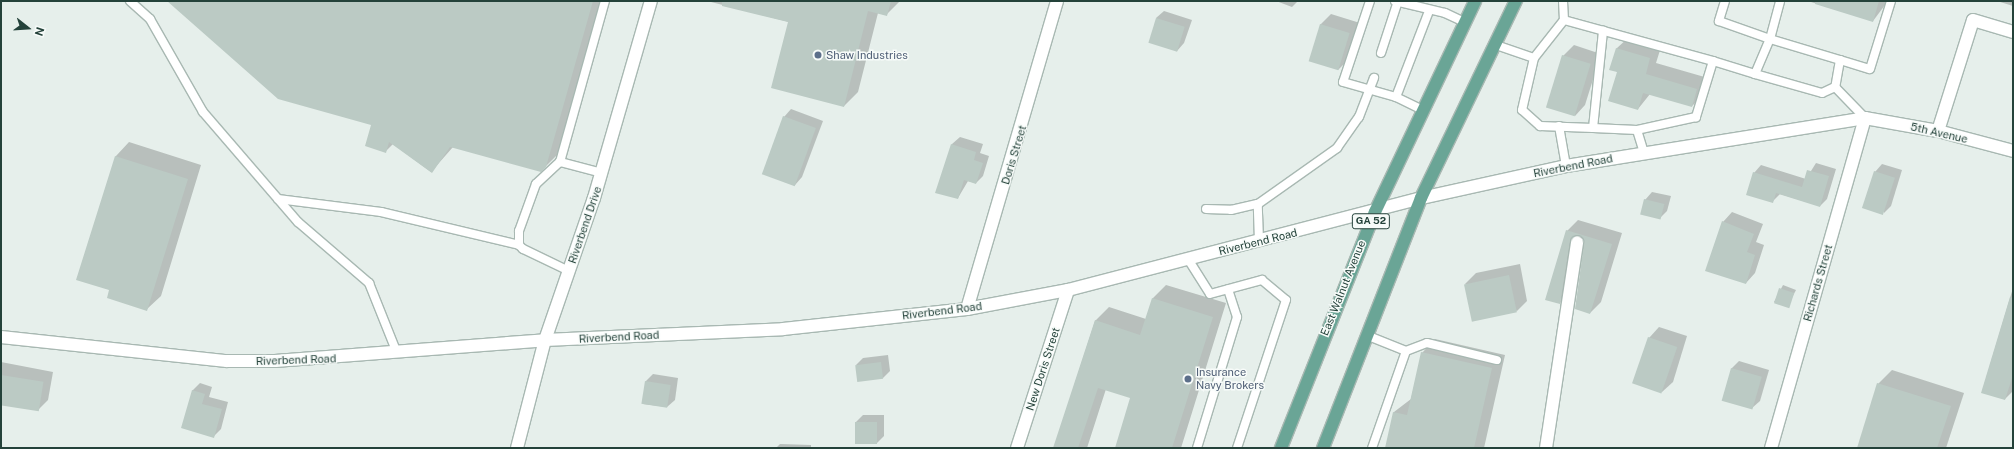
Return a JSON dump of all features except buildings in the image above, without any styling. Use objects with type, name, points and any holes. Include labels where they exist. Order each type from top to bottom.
[{"type":"main road","name":"East Walnut Avenue","points":[[1281,448],[1374,212],[1475,1]]},
{"type":"main road","points":[[1323,448],[1366,335],[1421,198],[1516,1]]},
{"type":"street","name":"Riverbend Drive","points":[[517,448],[545,340],[602,173],[650,1]]},
{"type":"street","name":"Doris Street","points":[[967,309],[1057,1]]},
{"type":"street","points":[[1938,131],[1973,20],[2013,32]]},
{"type":"street","name":"Riverbend Road","points":[[1,337],[227,361],[397,353],[545,340],[783,329],[967,309],[1068,290],[1374,212],[1421,198],[1566,166],[1865,118]]},
{"type":"street","name":"5th Avenue","points":[[1865,118],[1938,131],[2013,151]]},
{"type":"street","name":"Richards Street","points":[[1771,448],[1865,118]]},
{"type":"street","points":[[1546,448],[1577,242]]},
{"type":"street","name":"New Doris Street","points":[[1017,448],[1068,290]]},
{"type":"lane","points":[[130,1],[150,19],[203,112],[298,222],[369,283],[397,353]]},
{"type":"lane","points":[[519,245],[519,231],[536,184],[560,162],[605,1]]},
{"type":"lane","points":[[1370,1],[1343,82],[1396,97],[1423,110]]},
{"type":"lane","points":[[1381,53],[1396,1],[1464,22]]},
{"type":"lane","points":[[1563,1],[1564,20],[1534,58],[1522,110],[1540,126],[1637,130],[1696,117],[1713,61]]},
{"type":"lane","points":[[1725,1],[1719,21],[1770,39],[1870,68],[1891,1]]},
{"type":"lane","points":[[1755,74],[1770,39],[1780,1]]},
{"type":"lane","points":[[1396,97],[1428,11]]},
{"type":"lane","points":[[1564,20],[1822,93],[1835,87]]},
{"type":"lane","points":[[1593,128],[1603,31]]},
{"type":"lane","points":[[1496,45],[1534,58]]},
{"type":"lane","points":[[1835,87],[1840,60]]},
{"type":"lane","points":[[1206,209],[1230,210],[1258,204],[1337,148],[1359,117],[1371,90],[1374,78]]},
{"type":"lane","points":[[1835,87],[1865,118]]},
{"type":"lane","points":[[1559,126],[1566,166]]},
{"type":"lane","points":[[1637,130],[1644,153]]},
{"type":"lane","points":[[560,162],[602,173]]},
{"type":"lane","points":[[278,199],[381,212],[519,245],[569,271]]},
{"type":"lane","points":[[1258,204],[1260,241]]},
{"type":"lane","points":[[1188,259],[1210,294],[1262,280],[1286,300],[1237,448]]},
{"type":"lane","points":[[1197,448],[1237,317],[1228,289]]},
{"type":"lane","points":[[1366,335],[1406,351],[1427,343],[1497,360]]},
{"type":"lane","points":[[1372,448],[1406,351]]},
{"type":"place","name":"Shaw Industries","points":[[818,55]]},
{"type":"place","name":"Insurance Navy Brokers","points":[[1188,379]]}]
